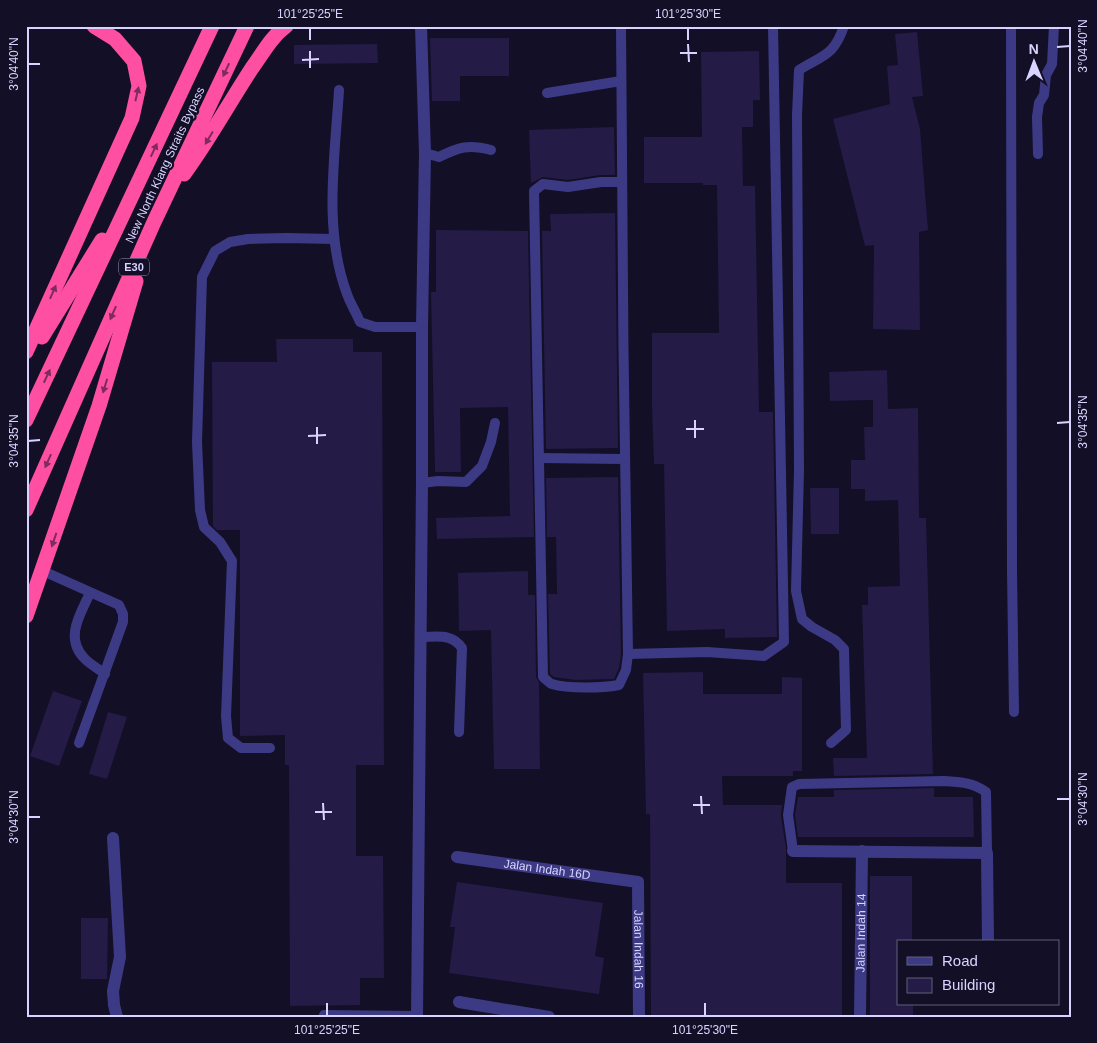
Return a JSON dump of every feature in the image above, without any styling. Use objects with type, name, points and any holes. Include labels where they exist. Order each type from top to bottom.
[{"type":"highway","points":[[26,352],[132,118],[139,86],[134,62],[115,38],[94,26]]},
{"type":"highway","name":"New North Klang Straits Bypass","points":[[26,420],[212,26]]},
{"type":"highway","name":"New North Klang Straits Bypass","points":[[26,510],[163,202],[247,26]]},
{"type":"highway","points":[[163,202],[201,152],[273,36],[286,26]]},
{"type":"highway","points":[[26,361],[140,180]]},
{"type":"highway","points":[[26,616],[99,406],[154,222]]},
{"type":"street","points":[[417,1016],[425,153],[421,26]]},
{"type":"street","points":[[113,838],[120,957],[113,992],[117,1017]]},
{"type":"street","points":[[793,851],[862,850],[988,854],[988,940]]},
{"type":"street","name":"Jalan Indah 14","points":[[860,1017],[862,850]]},
{"type":"street","name":"Jalan Indah 16D","points":[[456,856],[638,882]]},
{"type":"street","name":"Jalan Indah 16","points":[[638,882],[639,1017]]},
{"type":"street","points":[[459,1002],[549,1017]]},
{"type":"lane","points":[[621,26],[624,459],[628,654],[626,670],[619,686],[603,688],[551,684],[543,676],[534,191],[543,184],[568,187],[601,182],[622,182]]},
{"type":"lane","points":[[628,654],[707,652],[764,656],[784,642],[773,26]]},
{"type":"lane","points":[[831,743],[846,730],[844,649],[835,640],[802,619],[796,591],[799,470],[797,115],[799,70],[827,55],[840,39],[844,26]]},
{"type":"lane","points":[[1011,26],[1014,712]]},
{"type":"lane","points":[[1038,154],[1038,110],[1039,103],[1044,95],[1046,75],[1052,64],[1054,26]]},
{"type":"lane","points":[[547,93],[621,81]]},
{"type":"lane","points":[[339,90],[332,204],[334,239],[346,293],[360,322],[375,327],[422,326]]},
{"type":"lane","points":[[425,153],[439,157],[458,148],[478,146],[491,150]]},
{"type":"lane","points":[[270,748],[241,748],[228,738],[226,716],[232,561],[220,542],[204,527],[200,510],[197,442],[202,277],[215,251],[230,242],[248,239],[334,239]]},
{"type":"lane","points":[[422,483],[438,481],[466,482],[482,466],[491,442],[495,423]]},
{"type":"lane","points":[[539,458],[624,459]]},
{"type":"lane","points":[[43,571],[119,605],[122,614],[123,622],[79,743]]},
{"type":"lane","points":[[90,593],[75,625],[75,642],[85,658],[105,674]]},
{"type":"lane","points":[[421,637],[448,637],[457,640],[462,648],[459,732]]},
{"type":"lane","points":[[793,851],[788,815],[792,787],[799,784],[944,781],[966,782],[978,786],[986,792],[988,854]]},
{"type":"lane","points":[[324,1015],[417,1016]]},
{"type":"building","points":[[917,32],[923,96],[912,97],[920,129],[928,230],[919,232],[920,330],[873,329],[874,245],[865,246],[833,119],[890,104],[887,66],[898,65],[895,34]]},
{"type":"building","points":[[430,38],[509,38],[509,76],[460,76],[460,101],[432,101]]},
{"type":"building","points":[[377,44],[378,63],[294,64],[294,45]]},
{"type":"building","points":[[759,51],[760,100],[753,100],[753,127],[742,127],[743,186],[755,186],[759,412],[773,412],[777,637],[725,638],[725,629],[667,631],[664,464],[654,464],[652,405],[652,333],[719,333],[717,185],[703,185],[703,183],[644,183],[644,137],[702,137],[701,52]]},
{"type":"building","points":[[614,127],[615,175],[600,175],[568,180],[543,177],[531,183],[529,130]]},
{"type":"building","points":[[615,213],[618,448],[546,449],[542,231],[551,231],[550,214]]},
{"type":"building","points":[[436,230],[528,231],[534,537],[437,539],[436,518],[510,516],[508,407],[460,408],[461,472],[435,472],[431,292],[436,292]]},
{"type":"building","points":[[276,339],[353,339],[353,352],[382,352],[384,765],[356,765],[356,856],[383,856],[384,978],[360,978],[360,1005],[290,1006],[289,765],[285,765],[285,735],[240,736],[240,530],[217,530],[213,526],[212,362],[277,362]]},
{"type":"building","points":[[887,370],[888,409],[918,408],[919,518],[926,518],[933,774],[834,776],[833,758],[867,758],[862,605],[868,605],[868,587],[900,586],[898,500],[865,501],[865,489],[851,489],[851,460],[865,460],[864,427],[873,427],[873,400],[830,401],[829,372]]},
{"type":"building","points":[[618,477],[621,654],[619,668],[614,679],[576,680],[554,677],[550,674],[548,594],[557,594],[556,537],[547,537],[546,478]]},
{"type":"building","points":[[810,488],[839,488],[839,534],[811,534]]},
{"type":"building","points":[[528,571],[528,595],[535,595],[540,769],[494,769],[491,630],[459,631],[458,573]]},
{"type":"building","points":[[703,672],[703,694],[782,694],[782,677],[802,678],[802,771],[793,771],[793,776],[722,776],[723,805],[782,805],[781,816],[786,848],[786,883],[842,883],[842,1017],[651,1017],[650,814],[646,814],[643,673]]},
{"type":"building","points":[[53,691],[82,701],[59,766],[30,756]]},
{"type":"building","points":[[108,712],[127,717],[107,779],[89,774]]},
{"type":"building","points":[[934,788],[934,797],[973,797],[974,837],[798,837],[795,815],[798,797],[834,797],[834,790]]},
{"type":"building","points":[[870,876],[912,876],[912,940],[897,940],[897,1006],[913,1006],[913,1017],[870,1017]]},
{"type":"building","points":[[457,882],[603,903],[595,956],[604,958],[599,994],[449,973],[455,927],[450,927]]},
{"type":"building","points":[[81,918],[108,918],[107,979],[81,979]]}]
